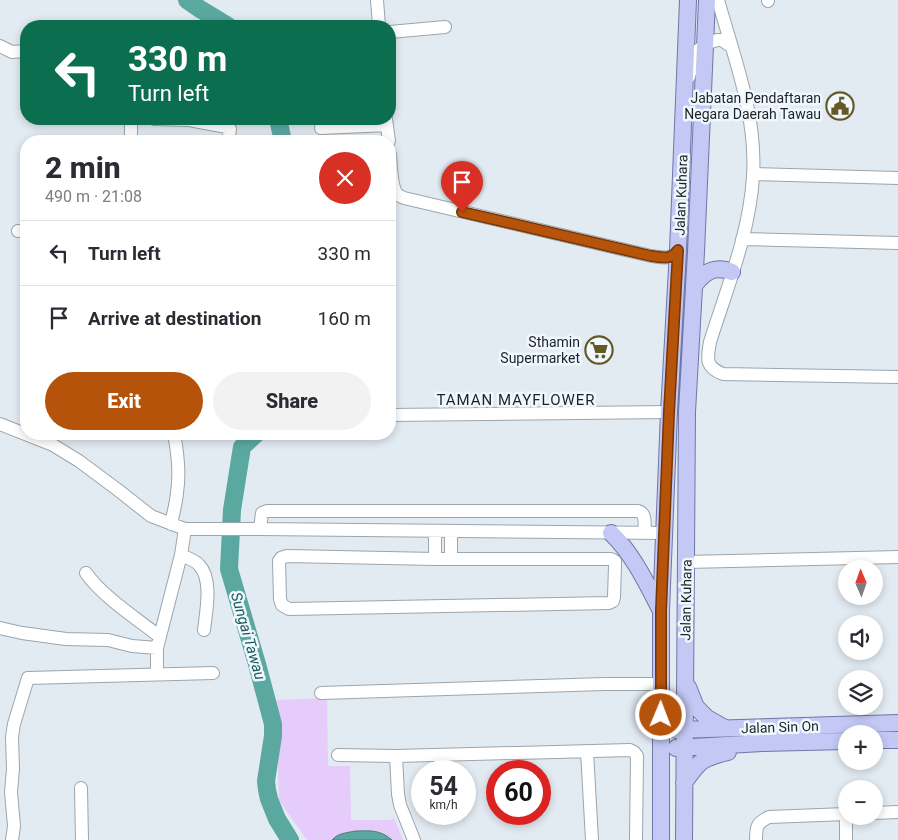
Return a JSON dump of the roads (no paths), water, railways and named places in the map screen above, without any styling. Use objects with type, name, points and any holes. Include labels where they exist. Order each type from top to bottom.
[{"type":"main road","name":"Jalan Kuhara","points":[[661,840],[661,611],[688,0]]},
{"type":"main road","name":"Jalan Kuhara","points":[[684,840],[686,482],[689,370],[707,0]]},
{"type":"main road","points":[[694,286],[700,277],[707,272],[724,269],[732,272]]},
{"type":"main road","points":[[664,533],[673,531],[678,520],[678,496],[680,488],[686,482]]},
{"type":"main road","points":[[614,533],[645,580],[661,611]]},
{"type":"main road","points":[[685,681],[696,707],[707,718],[727,729]]},
{"type":"main road","name":"Jalan Sin On","points":[[661,731],[898,723]]},
{"type":"main road","points":[[883,740],[898,740]]},
{"type":"main road","name":"Jalan Sin On","points":[[661,748],[838,741]]},
{"type":"main road","points":[[684,783],[696,764],[710,756],[762,743]]},
{"type":"street","points":[[377,0],[379,20]]},
{"type":"street","points":[[718,0],[744,90],[749,118],[753,174],[749,212],[710,342],[708,363],[714,370],[723,374],[898,377]]},
{"type":"street","points":[[396,31],[445,27]]},
{"type":"street","points":[[685,91],[696,52],[705,44],[717,40],[722,40],[732,47]]},
{"type":"street","points":[[0,46],[12,52],[20,51]]},
{"type":"street","points":[[216,125],[227,127],[230,130],[229,135]]},
{"type":"street","points":[[321,128],[354,125]]},
{"type":"street","points":[[753,174],[898,178]]},
{"type":"street","points":[[396,192],[404,198],[651,256],[670,258],[678,250]]},
{"type":"street","points":[[742,240],[898,243]]},
{"type":"street","points":[[396,415],[669,412]]},
{"type":"street","points":[[0,424],[20,432]]},
{"type":"street","points":[[40,440],[53,445],[79,461],[151,516],[185,529],[664,533]]},
{"type":"street","points":[[170,524],[177,496],[179,476],[175,440]]},
{"type":"street","points":[[373,510],[374,531]]},
{"type":"street","points":[[260,529],[262,513],[268,511],[616,511],[642,512],[644,514],[645,533]]},
{"type":"street","points":[[614,533],[616,511]]},
{"type":"street","points":[[156,674],[158,642],[181,555],[185,529]]},
{"type":"street","points":[[435,531],[435,559]]},
{"type":"street","points":[[451,531],[451,559]]},
{"type":"street","points":[[181,555],[198,564],[204,572],[207,587],[204,630]]},
{"type":"street","points":[[287,556],[435,559],[612,559],[616,566],[614,597],[613,601],[609,603],[288,609],[282,605],[280,599],[279,561],[287,556]]},
{"type":"street","points":[[686,562],[898,557]]},
{"type":"street","points":[[86,573],[92,582],[158,642]]},
{"type":"street","points":[[0,628],[66,640],[108,640],[132,646],[158,642]]},
{"type":"street","points":[[12,840],[14,826],[11,792],[13,769],[12,737],[28,678],[212,673]]},
{"type":"street","points":[[321,693],[605,684],[662,684]]},
{"type":"street","points":[[338,755],[396,756],[630,750],[637,756],[636,840]]},
{"type":"street","points":[[588,751],[592,840]]},
{"type":"street","points":[[396,756],[400,805],[414,840]]},
{"type":"street","points":[[81,788],[82,840]]},
{"type":"street","points":[[883,813],[898,812]]},
{"type":"street","points":[[756,840],[757,826],[761,821],[769,817],[838,814]]},
{"type":"street","points":[[846,825],[846,840]]},
{"type":"waterway","name":"Sungai Tawau","points":[[187,0],[218,20]]},
{"type":"waterway","name":"Sungai Tawau","points":[[279,125],[282,135]]},
{"type":"waterway","name":"Sungai Tawau","points":[[250,440],[242,447],[232,510],[229,569],[273,724],[266,781],[269,799],[277,819],[290,840]]},
{"type":"place","name":"Jabatan Pendaftaran Negara Daerah Tawau","points":[[840,106]]},
{"type":"place","name":"Sthamin Supermarket","points":[[599,350]]},
{"type":"district","name":"TAMAN MAYFLOWER","points":[[516,400]]}]
